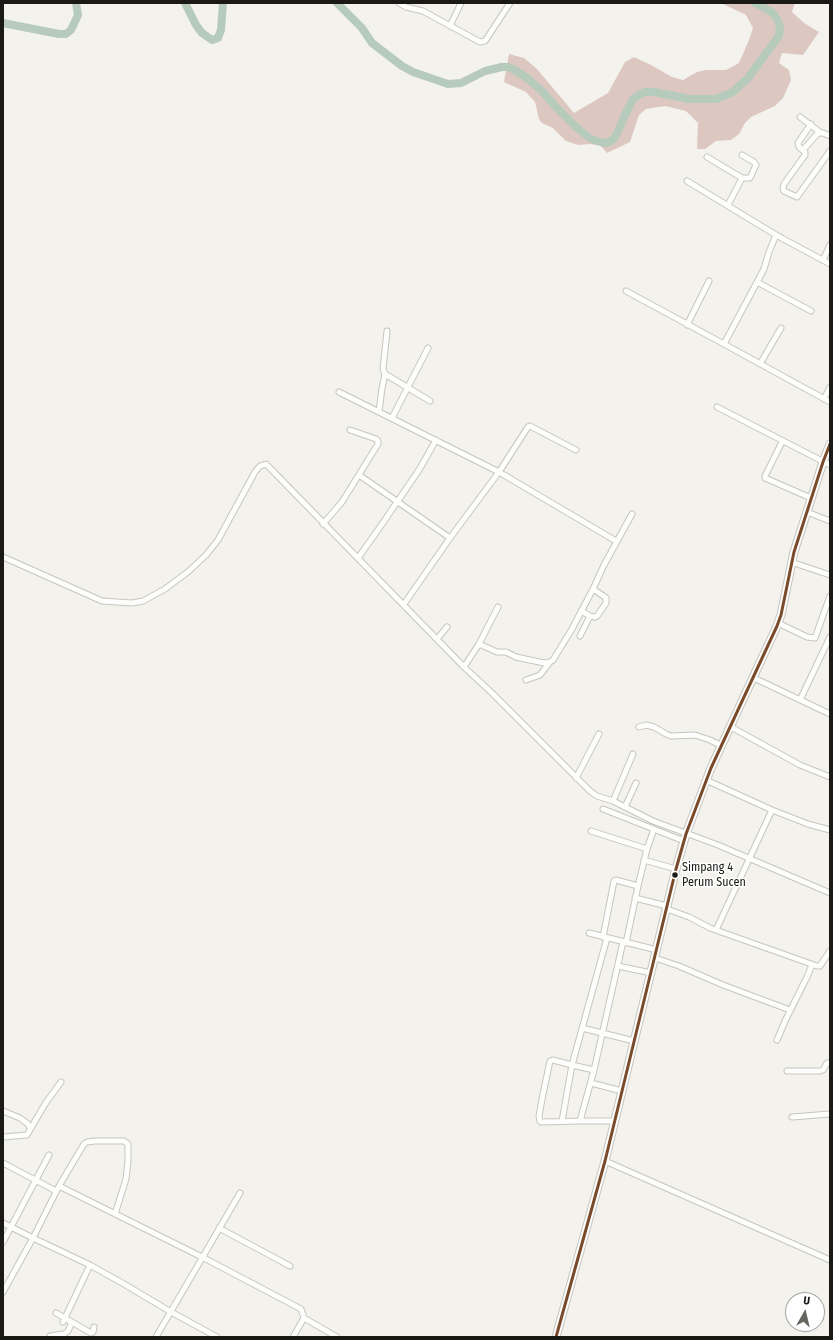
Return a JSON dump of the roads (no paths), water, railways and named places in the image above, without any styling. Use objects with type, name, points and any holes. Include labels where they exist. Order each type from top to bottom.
[{"type":"main road","points":[[556,1337],[605,1161],[685,837],[706,780],[774,636],[781,615],[791,562],[830,444]]},
{"type":"street","points":[[399,3],[406,7],[423,11],[480,42],[485,41],[510,3]]},
{"type":"street","points":[[450,26],[461,3]]},
{"type":"street","points":[[800,117],[821,133],[830,136]]},
{"type":"street","points":[[811,124],[798,143],[799,147],[805,152],[805,155],[784,184],[783,190],[786,193],[797,197],[830,151]]},
{"type":"street","points":[[803,150],[816,135],[821,133]]},
{"type":"street","points":[[707,157],[742,178],[750,178],[756,165],[754,162],[742,155]]},
{"type":"street","points":[[728,205],[741,183],[742,178]]},
{"type":"street","points":[[687,181],[830,264]]},
{"type":"street","points":[[724,344],[764,269],[776,234]]},
{"type":"street","points":[[822,260],[830,246]]},
{"type":"street","points":[[687,325],[710,281]]},
{"type":"street","points":[[757,282],[811,312]]},
{"type":"street","points":[[626,291],[830,402]]},
{"type":"street","points":[[760,364],[781,328]]},
{"type":"street","points":[[379,412],[385,374],[383,369],[387,330]]},
{"type":"street","points":[[392,418],[428,348]]},
{"type":"street","points":[[385,374],[430,401]]},
{"type":"street","points":[[824,399],[830,387]]},
{"type":"street","points":[[338,392],[499,472],[616,541]]},
{"type":"street","points":[[717,407],[782,442],[830,465]]},
{"type":"street","points":[[404,604],[450,538],[499,472],[529,426],[576,450]]},
{"type":"street","points":[[323,524],[342,502],[378,444],[376,438],[350,430]]},
{"type":"street","points":[[358,558],[398,502],[436,440]]},
{"type":"street","points":[[782,442],[765,478],[811,498]]},
{"type":"street","points":[[3,557],[102,602],[132,603],[143,601],[165,589],[189,571],[206,555],[218,540],[255,472],[264,464],[269,466],[323,524],[583,785],[597,796],[613,801],[685,837]]},
{"type":"street","points":[[359,475],[450,538]]},
{"type":"street","points":[[807,512],[830,521]]},
{"type":"street","points":[[526,680],[540,675],[552,660],[581,611],[616,541],[632,514]]},
{"type":"street","points":[[791,562],[830,575]]},
{"type":"street","points":[[581,611],[590,616],[597,616],[607,601],[605,596],[593,589]]},
{"type":"street","points":[[778,623],[807,637],[815,638],[830,596]]},
{"type":"street","points":[[464,667],[479,644],[498,607]]},
{"type":"street","points":[[580,636],[590,616]]},
{"type":"street","points":[[437,639],[447,627]]},
{"type":"street","points":[[800,700],[830,637]]},
{"type":"street","points":[[479,644],[497,652],[506,652],[516,657],[544,663],[550,662]]},
{"type":"street","points":[[754,678],[830,714]]},
{"type":"street","points":[[639,726],[646,725],[654,727],[672,736],[695,735],[722,746]]},
{"type":"street","points":[[731,727],[800,765],[830,777]]},
{"type":"street","points":[[576,778],[599,734]]},
{"type":"street","points":[[613,801],[633,754]]},
{"type":"street","points":[[706,780],[772,810],[808,824],[830,830]]},
{"type":"street","points":[[625,807],[636,784]]},
{"type":"street","points":[[602,809],[654,829],[718,845],[830,893]]},
{"type":"street","points":[[716,930],[748,858],[772,810]]},
{"type":"street","points":[[580,1121],[594,1070],[644,860],[654,829]]},
{"type":"street","points":[[591,831],[647,849]]},
{"type":"street","points":[[644,860],[676,869]]},
{"type":"street","points":[[562,1121],[572,1065],[605,937],[614,881],[616,880],[638,886]]},
{"type":"street","points":[[635,898],[667,908],[716,930],[812,965],[820,966],[830,950]]},
{"type":"street","points":[[589,934],[657,950]]},
{"type":"street","points":[[655,958],[790,1010]]},
{"type":"street","points":[[777,1040],[812,965]]},
{"type":"street","points":[[618,966],[651,973]]},
{"type":"street","points":[[582,1028],[634,1041]]},
{"type":"street","points":[[594,1070],[551,1060],[542,1099],[540,1121],[614,1121]]},
{"type":"street","points":[[788,1071],[820,1071],[823,1070],[827,1063],[830,1063]]},
{"type":"street","points":[[3,1137],[26,1136],[44,1104],[61,1082]]},
{"type":"street","points":[[590,1083],[622,1091]]},
{"type":"street","points":[[3,1111],[20,1118],[28,1124],[30,1128]]},
{"type":"street","points":[[792,1117],[830,1114]]},
{"type":"street","points":[[3,1292],[57,1189],[84,1144],[87,1142],[124,1141],[128,1144],[126,1179],[115,1214]]},
{"type":"street","points":[[3,1242],[49,1155]]},
{"type":"street","points":[[605,1161],[830,1260]]},
{"type":"street","points":[[3,1163],[36,1181],[115,1214],[302,1309],[304,1318],[293,1337]]},
{"type":"street","points":[[156,1337],[240,1194]]},
{"type":"street","points":[[3,1223],[124,1284],[217,1337]]},
{"type":"street","points":[[219,1228],[290,1266]]},
{"type":"street","points":[[64,1320],[90,1266]]},
{"type":"street","points":[[56,1313],[64,1320],[72,1322],[91,1333],[93,1332],[94,1327]]},
{"type":"street","points":[[304,1318],[337,1337]]},
{"type":"street","points":[[50,1336],[68,1332],[72,1322]]},
{"type":"waterway","points":[[3,23],[59,34],[66,34],[71,30],[78,15],[76,3]]},
{"type":"waterway","points":[[185,3],[196,25],[202,33],[212,40],[218,38],[221,30],[223,3]]},
{"type":"waterway","points":[[337,3],[362,28],[372,43],[402,66],[413,72],[448,84],[461,83],[485,71],[508,67],[517,71],[542,91],[576,127],[591,139],[604,143],[614,139],[633,99],[644,92],[654,92],[689,99],[716,99],[733,92],[748,78],[779,36],[780,27],[773,13],[755,3]]},
{"type":"place","name":"Simpang 4 Perum Sucen","points":[[675,875]]}]
